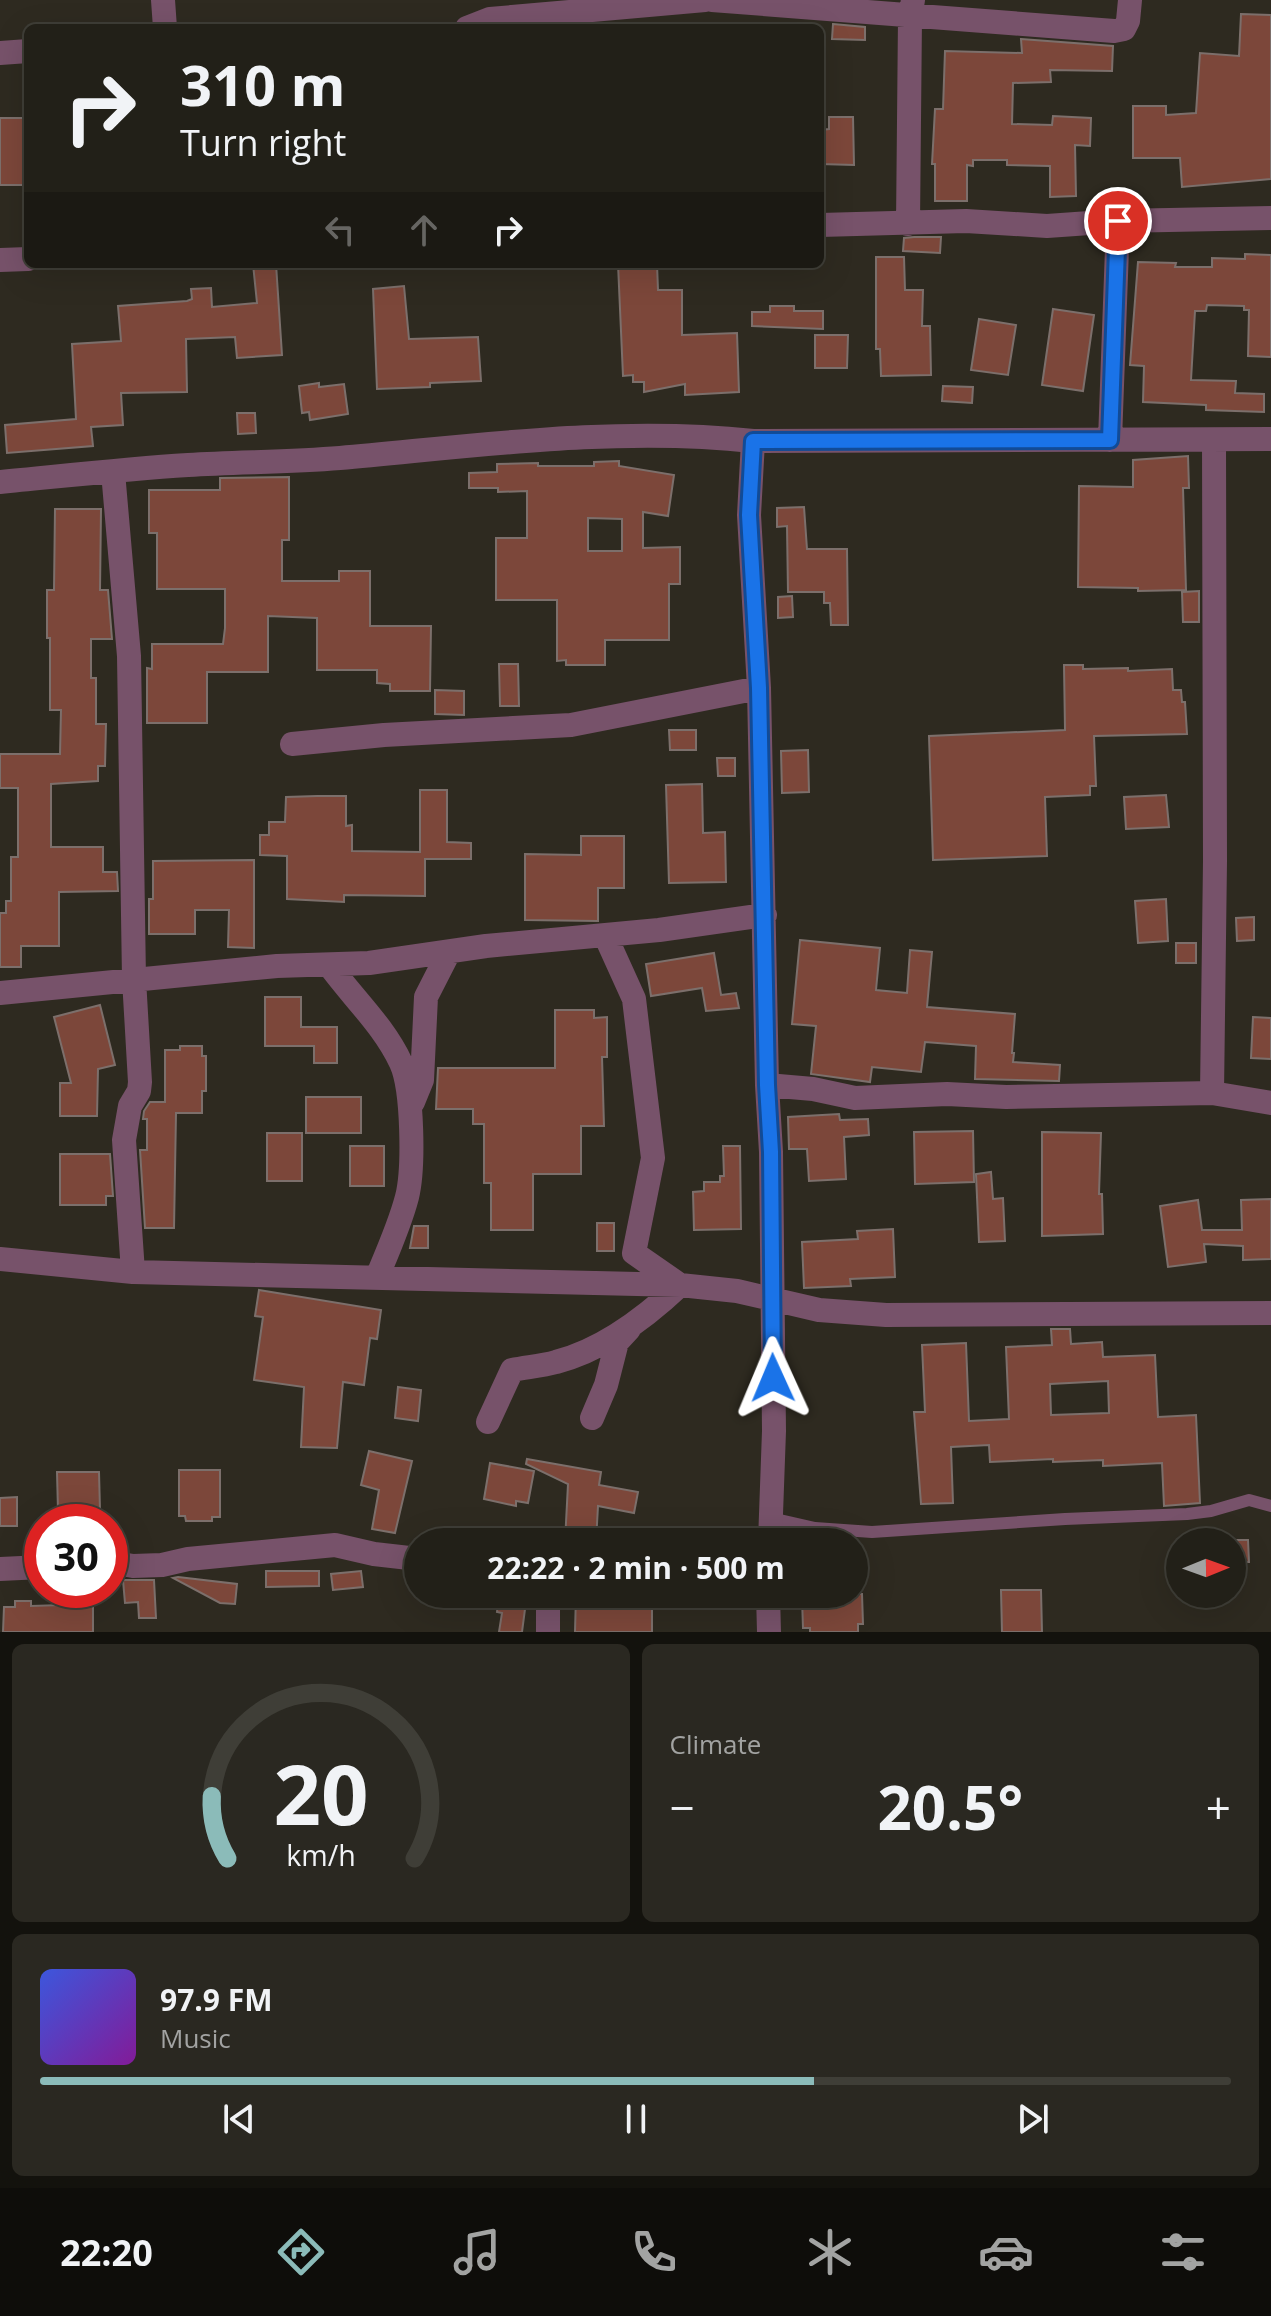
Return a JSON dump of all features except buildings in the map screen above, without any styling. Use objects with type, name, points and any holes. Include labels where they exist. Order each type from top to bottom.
[{"type":"street","points":[[163,0],[165,24]]},
{"type":"street","points":[[472,24],[491,10],[705,0]]},
{"type":"street","points":[[712,0],[912,8],[1114,31],[1124,29],[1130,0]]},
{"type":"street","points":[[908,224],[912,8]]},
{"type":"street","points":[[0,53],[24,51]]},
{"type":"street","points":[[824,225],[966,221],[1047,226],[1118,221],[1271,218]]},
{"type":"street","points":[[1110,440],[1118,221]]},
{"type":"street","points":[[0,260],[24,259]]},
{"type":"street","points":[[0,482],[568,439],[706,436],[753,441],[1271,439]]},
{"type":"street","points":[[753,441],[749,515],[759,688],[771,1152],[774,1431],[770,1528]]},
{"type":"street","points":[[1212,1093],[1214,441]]},
{"type":"street","points":[[113,472],[129,656],[134,979],[140,1082],[139,1091],[130,1106],[124,1140],[133,1272]]},
{"type":"street","points":[[292,744],[384,735],[571,725],[759,688]]},
{"type":"street","points":[[0,993],[277,966],[369,963],[765,915]]},
{"type":"street","points":[[605,935],[634,999],[653,1158],[634,1253],[680,1285]]},
{"type":"street","points":[[410,1109],[422,1080],[426,997],[449,952]]},
{"type":"street","points":[[329,965],[376,1023],[401,1062],[407,1080],[410,1109],[408,1196],[377,1277]]},
{"type":"street","points":[[767,1085],[813,1089],[855,1098],[947,1094],[1006,1097],[1212,1093],[1271,1103]]},
{"type":"street","points":[[0,1259],[133,1272],[680,1285],[772,1298],[819,1310],[886,1315],[1271,1313]]},
{"type":"street","points":[[488,1422],[512,1370],[559,1362],[604,1341],[648,1315],[680,1285]]},
{"type":"street","points":[[592,1418],[606,1385],[617,1342],[633,1324]]},
{"type":"street","points":[[128,1565],[162,1565],[188,1559],[335,1545],[404,1557]]},
{"type":"street","points":[[0,1569],[24,1568]]},
{"type":"street","points":[[548,1608],[548,1632]]},
{"type":"street","points":[[768,1608],[769,1632]]},
{"type":"lane","points":[[868,1532],[1187,1514],[1249,1500],[1271,1506]]},
{"type":"route","points":[[773,1378],[771,1152],[759,688],[749,515],[753,441],[1110,440],[1118,221]]}]
